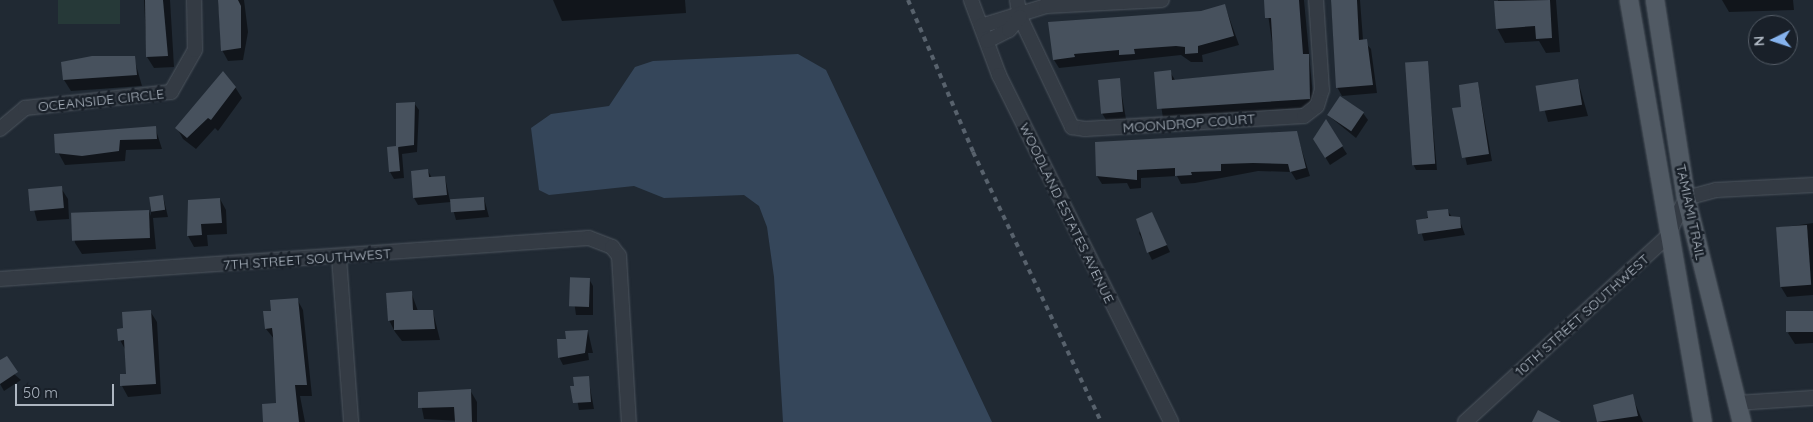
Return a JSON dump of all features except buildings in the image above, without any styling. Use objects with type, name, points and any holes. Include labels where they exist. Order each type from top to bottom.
[{"type":"main road","name":"TAMIAMI TRAIL","points":[[1629,0],[1667,237],[1703,422]]},
{"type":"main road","name":"TAMIAMI TRAIL","points":[[1655,0],[1686,198],[1742,422]]},
{"type":"street","name":"OCEANSIDE CIRCLE","points":[[0,129],[25,108],[171,92],[195,50],[194,0]]},
{"type":"street","name":"WOODLAND ESTATES AVENUE","points":[[971,0],[999,75],[1171,422]]},
{"type":"street","name":"MOONDROP COURT","points":[[1017,0],[1020,17],[1072,127],[1085,129],[1304,116],[1317,106],[1322,90],[1316,0]]},
{"type":"street","points":[[981,26],[1005,16],[1020,17],[1046,6],[1162,0]]},
{"type":"street","points":[[987,41],[1009,30],[1020,17]]},
{"type":"street","points":[[1686,198],[1716,190],[1813,185]]},
{"type":"street","name":"10TH STREET SOUTHWEST","points":[[1465,422],[1667,237],[1686,198]]},
{"type":"street","name":"7TH STREET SOUTHWEST","points":[[0,279],[339,257],[589,238],[612,247],[619,256],[629,422]]},
{"type":"street","points":[[339,257],[351,422]]},
{"type":"street","points":[[1736,403],[1813,398]]},
{"type":"green space","points":[[58,0],[120,0],[120,24],[58,24]]},
{"type":"water","points":[[798,54],[826,70],[992,422],[783,422],[774,277],[767,227],[759,206],[744,195],[664,198],[634,186],[549,195],[539,190],[531,128],[551,114],[609,106],[635,67],[653,61]]},
{"type":"railway","points":[[908,0],[973,152],[1101,422]]}]
